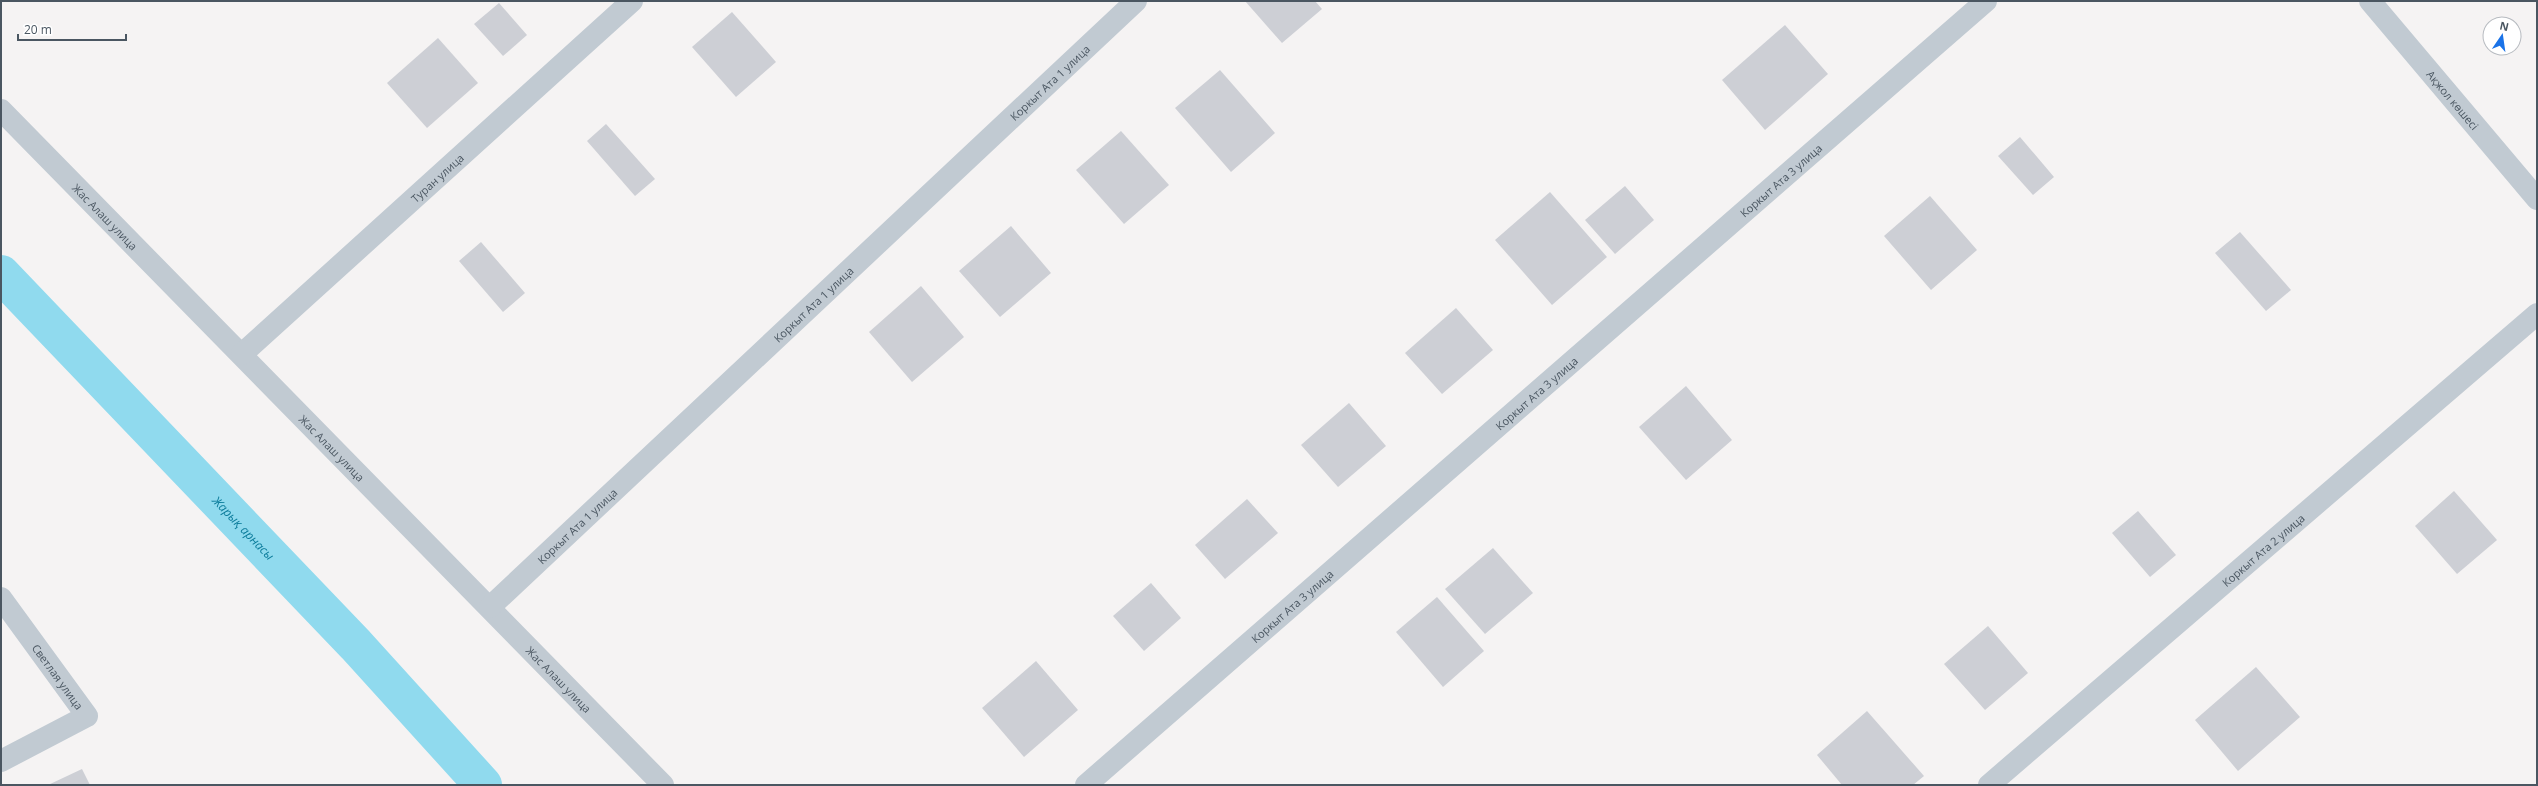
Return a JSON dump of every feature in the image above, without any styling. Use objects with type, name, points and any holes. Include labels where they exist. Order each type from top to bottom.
[{"type":"street","name":"Туран улица","points":[[242,354],[632,1]]},
{"type":"street","name":"Коркыт Ата 1 улица","points":[[490,608],[1136,1]]},
{"type":"street","name":"Коркыт Ата 3 улица","points":[[1086,785],[1986,1]]},
{"type":"street","name":"Ақжол көшесі","points":[[2370,1],[2537,199]]},
{"type":"street","name":"Жас Алаш улица","points":[[1,110],[242,354],[663,785]]},
{"type":"street","name":"Коркыт Ата 2 улица","points":[[1989,785],[2537,314]]},
{"type":"street","name":"Светлая улица","points":[[1,598],[87,716],[1,761]]},
{"type":"building","points":[[1245,1],[1315,1],[1322,9],[1282,43]]},
{"type":"building","points":[[499,3],[527,35],[503,56],[474,24]]},
{"type":"building","points":[[732,12],[776,62],[736,97],[692,47]]},
{"type":"building","points":[[1785,25],[1828,74],[1765,130],[1722,80]]},
{"type":"building","points":[[438,38],[478,83],[427,128],[387,83]]},
{"type":"building","points":[[1220,70],[1275,133],[1231,172],[1175,108]]},
{"type":"building","points":[[606,124],[655,179],[635,196],[587,141]]},
{"type":"building","points":[[1121,131],[1169,185],[1124,224],[1076,170]]},
{"type":"building","points":[[2020,137],[2054,177],[2033,195],[1998,156]]},
{"type":"building","points":[[1625,186],[1654,220],[1615,254],[1585,220]]},
{"type":"building","points":[[1550,192],[1607,257],[1552,305],[1495,240]]},
{"type":"building","points":[[1930,196],[1977,250],[1931,290],[1884,236]]},
{"type":"building","points":[[1011,226],[1051,273],[1000,317],[959,271]]},
{"type":"building","points":[[2240,232],[2291,290],[2266,311],[2215,253]]},
{"type":"building","points":[[481,242],[525,293],[503,312],[459,261]]},
{"type":"building","points":[[921,286],[964,337],[912,382],[869,332]]},
{"type":"building","points":[[1456,308],[1493,350],[1442,394],[1405,353]]},
{"type":"building","points":[[1686,386],[1732,440],[1686,480],[1639,427]]},
{"type":"building","points":[[1349,403],[1386,446],[1338,487],[1301,445]]},
{"type":"building","points":[[2454,491],[2497,540],[2457,574],[2415,526]]},
{"type":"building","points":[[1247,499],[1278,533],[1225,579],[1195,545]]},
{"type":"building","points":[[2138,511],[2176,555],[2150,577],[2112,533]]},
{"type":"building","points":[[1493,548],[1533,593],[1485,634],[1445,589]]},
{"type":"building","points":[[1151,583],[1181,618],[1144,651],[1113,616]]},
{"type":"building","points":[[1437,597],[1484,651],[1443,687],[1396,632]]},
{"type":"building","points":[[1988,626],[2028,673],[1985,710],[1944,664]]},
{"type":"building","points":[[1036,661],[1078,710],[1024,757],[982,708]]},
{"type":"building","points":[[2256,667],[2300,717],[2238,771],[2195,720]]},
{"type":"building","points":[[1867,711],[1924,776],[1913,785],[1842,785],[1817,755]]},
{"type":"building","points":[[82,769],[90,785],[48,785]]},
{"type":"waterway","name":"Жарық арнасы","points":[[1,274],[356,645],[483,785]]}]
